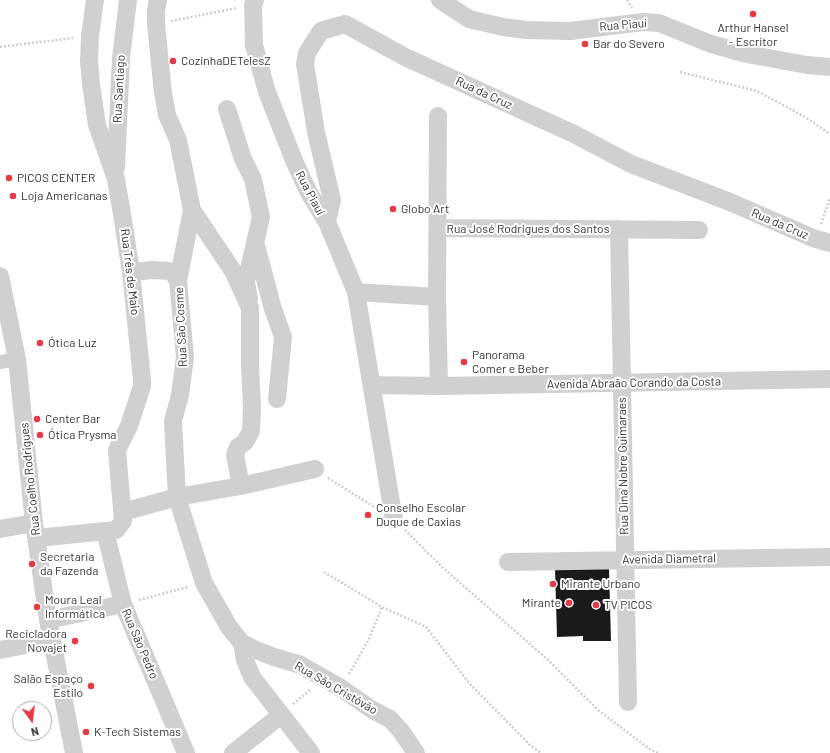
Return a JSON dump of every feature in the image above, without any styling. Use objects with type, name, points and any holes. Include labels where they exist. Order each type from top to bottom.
[{"type":"street","name":"Rua Três de Maio","points":[[95,0],[90,36],[89,61],[97,125],[116,179],[131,272],[142,380],[141,392],[129,426],[117,450],[123,521],[116,530],[105,531]]},
{"type":"street","name":"Rua Santiago","points":[[116,179],[121,58],[128,0]]},
{"type":"street","name":"Rua São Cosme","points":[[158,0],[156,24],[163,93],[167,114],[178,140],[192,210],[178,281],[185,357],[180,395],[173,421],[177,497],[204,583],[229,627],[242,643]]},
{"type":"street","name":"Rua Piauí","points":[[255,0],[253,5],[254,45],[267,92],[295,163],[309,193],[327,222],[356,292],[394,520]]},
{"type":"street","name":"Rua Piauí","points":[[440,0],[469,19],[503,27],[526,30],[570,31],[643,22],[659,23],[698,39],[747,54],[807,65],[830,67]]},
{"type":"street","name":"Rua da Cruz","points":[[327,222],[332,200],[316,132],[305,64],[307,53],[321,31],[345,24],[405,57],[574,134],[631,164],[730,202],[822,241]]},
{"type":"street","points":[[227,109],[244,159],[253,179],[261,217],[246,282],[250,308],[252,407],[251,431],[245,442],[238,447],[235,455],[241,486]]},
{"type":"street","points":[[438,116],[437,297],[439,386]]},
{"type":"street","points":[[192,210],[233,271],[250,308]]},
{"type":"street","name":"Rua José Rodrigues dos Santos","points":[[438,228],[699,230]]},
{"type":"street","name":"Rua Dina Nobre Guimaraes","points":[[619,229],[628,702]]},
{"type":"street","points":[[256,244],[273,309],[283,337],[277,399]]},
{"type":"street","points":[[131,272],[153,270],[169,271],[174,274],[178,281]]},
{"type":"street","name":"Rua Coelho Rodrigues","points":[[0,276],[8,360],[51,640],[74,753]]},
{"type":"street","points":[[356,292],[437,297]]},
{"type":"street","name":"Avenida Abraão Corando da Costa","points":[[372,385],[439,386],[621,384],[830,379]]},
{"type":"street","points":[[123,512],[177,497],[241,486],[315,469]]},
{"type":"street","points":[[0,528],[35,531],[105,531]]},
{"type":"street","name":"Rua São Pedro","points":[[105,531],[123,604],[186,753]]},
{"type":"street","name":"Avenida Diametral","points":[[508,562],[830,557]]},
{"type":"street","points":[[48,620],[123,604]]},
{"type":"street","points":[[0,650],[51,640]]},
{"type":"street","points":[[242,643],[245,660],[252,677],[311,753]]},
{"type":"street","name":"Rua São Cristóvão","points":[[242,643],[274,657],[301,665],[341,688],[371,709],[390,719],[401,731],[416,753]]},
{"type":"street","points":[[233,753],[281,714]]},
{"type":"path","points":[[0,47],[90,36]]},
{"type":"path","points":[[680,72],[757,91],[805,117],[830,134]]},
{"type":"path","points":[[822,241],[822,222],[830,198]]},
{"type":"path","points":[[315,469],[394,520],[442,566],[547,659],[598,710],[658,753]]},
{"type":"path","points":[[324,572],[382,607],[426,626],[469,682],[530,745],[541,753]]},
{"type":"path","points":[[123,604],[204,583]]},
{"type":"path","points":[[341,688],[369,639],[382,607]]},
{"type":"path","points":[[281,714],[323,678]]},
{"type":"building","points":[[555,569],[609,569],[611,641],[583,641],[583,636],[557,637]]},
{"type":"place","name":"Arthur Hansel - Escritor","points":[[753,14]]},
{"type":"place","name":"Bar do Severo","points":[[585,44]]},
{"type":"place","name":"CozinhaDETelesZ","points":[[173,61]]},
{"type":"place","name":"PICOS CENTER","points":[[9,178]]},
{"type":"place","name":"Loja Americanas","points":[[13,196]]},
{"type":"place","name":"Globo Art","points":[[393,209]]},
{"type":"place","name":"Ótica Luz","points":[[40,343]]},
{"type":"place","name":"Panorama Comer e Beber","points":[[464,362]]},
{"type":"place","name":"Center Bar","points":[[37,419]]},
{"type":"place","name":"Ótica Prysma","points":[[40,435]]},
{"type":"place","name":"Conselho Escolar Duque de Caxias","points":[[368,515]]},
{"type":"place","name":"Secretaria da Fazenda","points":[[32,564]]},
{"type":"place","name":"Mirante Urbano","points":[[553,584]]},
{"type":"place","name":"Mirante","points":[[569,603]]},
{"type":"place","name":"TV PICOS","points":[[596,605]]},
{"type":"place","name":"Moura Leal Informática","points":[[37,607]]},
{"type":"place","name":"Recicladora Novajet","points":[[75,641]]},
{"type":"place","name":"Salão Espaço Estilo","points":[[91,686]]},
{"type":"place","name":"K-Tech Sistemas","points":[[86,732]]}]
